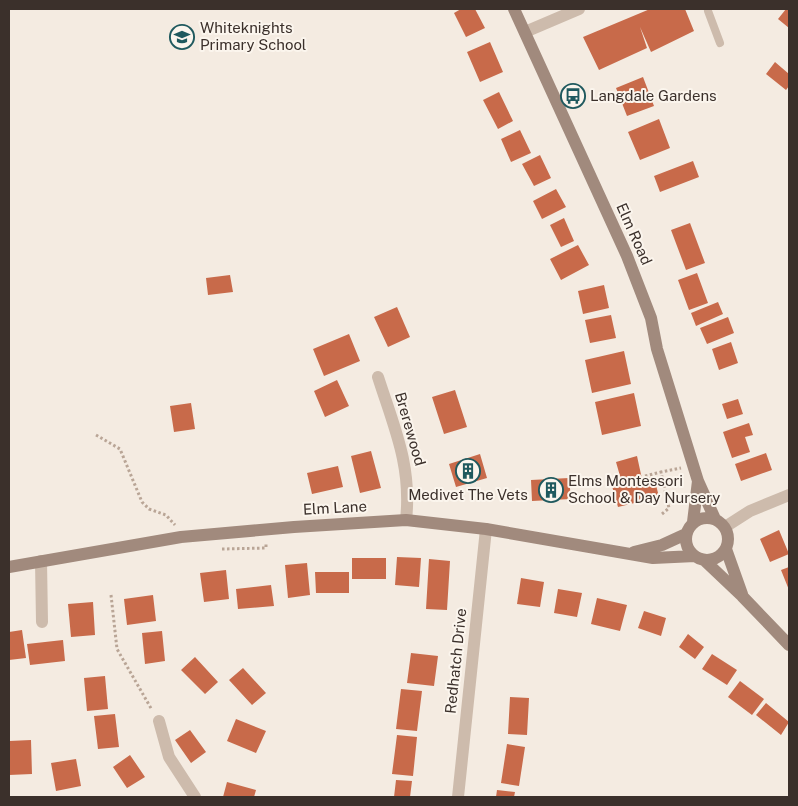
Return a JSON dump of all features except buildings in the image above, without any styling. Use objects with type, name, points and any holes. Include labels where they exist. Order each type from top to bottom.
[{"type":"main road","name":"Elm Road","points":[[514,9],[627,256],[644,300],[698,481],[715,519]]},
{"type":"main road","name":"Elm Road","points":[[693,522],[698,481]]},
{"type":"main road","points":[[699,558],[717,558],[726,548],[728,539],[725,527],[715,519],[707,517],[693,522],[686,534],[687,547],[699,558],[742,596],[789,645]]},
{"type":"main road","name":"Elm Lane","points":[[9,567],[181,537],[406,520],[486,529],[652,558],[699,558]]},
{"type":"main road","name":"Elm Lane","points":[[632,553],[662,545],[686,534]]},
{"type":"main road","points":[[726,548],[742,596]]},
{"type":"street","points":[[525,32],[579,9]]},
{"type":"street","name":"Brerewood","points":[[378,377],[406,467],[409,499],[406,520]]},
{"type":"street","points":[[725,527],[750,511],[789,495]]},
{"type":"street","name":"Redhatch Drive","points":[[458,797],[486,529]]},
{"type":"street","points":[[41,561],[42,622]]},
{"type":"street","points":[[159,721],[169,757],[191,796]]},
{"type":"lane","points":[[709,10],[720,43]]},
{"type":"path","points":[[96,434],[120,449],[142,502],[149,510],[166,515],[174,523],[181,537]]},
{"type":"path","points":[[645,476],[683,467]]},
{"type":"path","points":[[661,472],[669,508],[662,514]]},
{"type":"path","points":[[111,595],[117,649],[138,690],[159,721]]},
{"type":"place","name":"Whiteknights Primary School","points":[[182,37]]},
{"type":"place","name":"Langdale Gardens","points":[[573,96]]},
{"type":"place","name":"Medivet The Vets","points":[[468,471]]},
{"type":"place","name":"Elms Montessori School & Day Nursery","points":[[551,490]]}]
